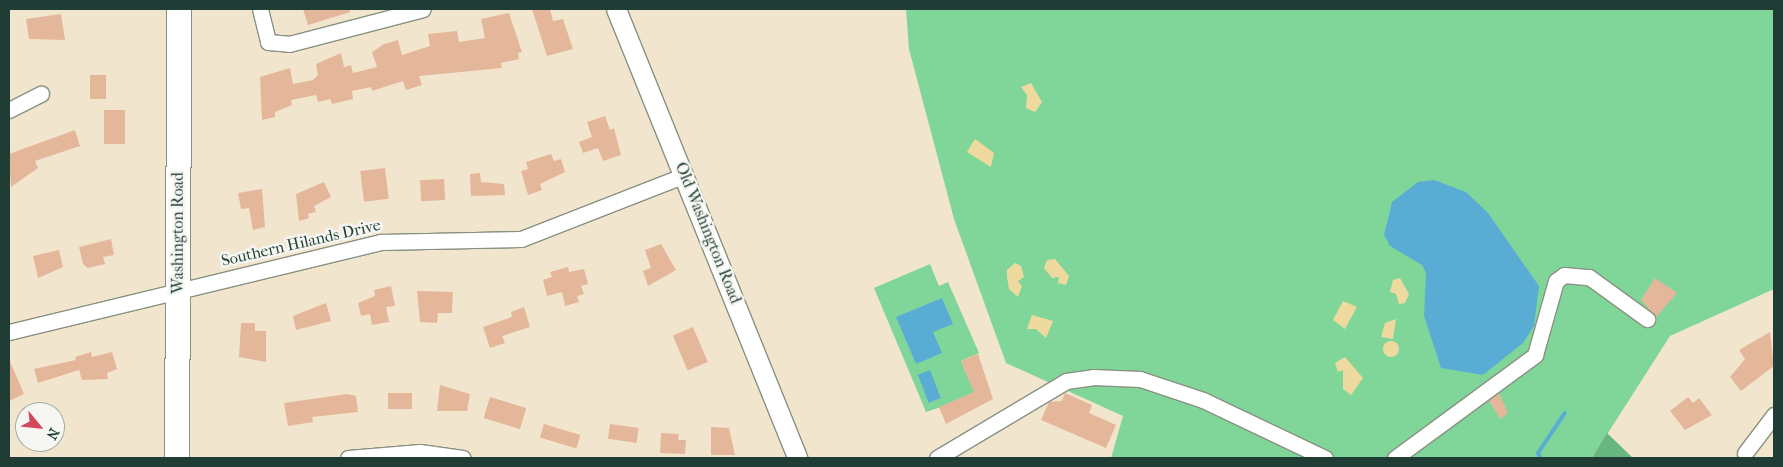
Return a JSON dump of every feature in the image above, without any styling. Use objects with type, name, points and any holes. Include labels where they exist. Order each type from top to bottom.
[{"type":"main road","name":"Washington Road","points":[[177,458],[179,9]]},
{"type":"street","points":[[260,9],[268,42],[289,44],[423,9]]},
{"type":"street","name":"Old Washington Road","points":[[616,9],[685,175],[797,458]]},
{"type":"street","points":[[9,110],[41,94]]},
{"type":"street","name":"Southern Hilands Drive","points":[[9,332],[178,289],[380,242],[521,239],[685,175]]},
{"type":"street","points":[[1395,458],[1535,355],[1556,280],[1564,275],[1589,277],[1647,319]]},
{"type":"street","points":[[937,458],[1066,381],[1093,377],[1140,379],[1204,400],[1325,458]]},
{"type":"street","points":[[1745,453],[1774,415]]},
{"type":"street","points":[[348,458],[420,452],[463,458]]},
{"type":"green space","points":[[906,9],[1774,9],[1774,289],[1670,336],[1592,458],[1111,458],[1123,416],[1006,363],[954,219],[909,49]]},
{"type":"green space","points":[[930,264],[939,286],[948,282],[979,353],[961,361],[972,387],[980,394],[926,412],[874,288]]},
{"type":"green space","points":[[1607,433],[1633,458],[1592,458]]},
{"type":"sand","points":[[1031,83],[1042,102],[1035,112],[1026,108],[1027,95],[1021,87]]},
{"type":"sand","points":[[975,139],[994,153],[991,167],[967,152]]},
{"type":"sand","points":[[1055,259],[1069,276],[1066,285],[1058,283],[1059,277],[1052,278],[1044,268],[1047,260]]},
{"type":"sand","points":[[1015,263],[1021,266],[1024,277],[1018,281],[1022,286],[1018,297],[1009,289],[1007,277],[1007,270]]},
{"type":"sand","points":[[1400,278],[1409,294],[1405,303],[1399,304],[1396,294],[1390,292],[1393,280]]},
{"type":"sand","points":[[1343,301],[1357,307],[1345,329],[1333,320]]},
{"type":"sand","points":[[1032,315],[1053,321],[1046,338],[1036,329],[1027,329]]},
{"type":"sand","points":[[1396,319],[1393,339],[1381,337],[1385,323]]},
{"type":"sand","points":[[1391,341],[1397,343],[1399,349],[1397,355],[1391,357],[1385,355],[1383,349],[1385,343]]},
{"type":"sand","points":[[1345,357],[1363,378],[1351,395],[1343,389],[1343,370],[1338,372],[1335,363]]},
{"type":"water","points":[[1434,180],[1466,192],[1488,213],[1539,286],[1534,326],[1523,343],[1483,375],[1441,368],[1424,316],[1426,273],[1422,265],[1390,246],[1384,235],[1392,202],[1418,182]]},
{"type":"water","points":[[942,298],[953,324],[933,332],[942,353],[916,364],[896,317]]},
{"type":"water","points":[[930,370],[941,398],[929,403],[918,375]]},
{"type":"building","points":[[303,9],[350,9],[350,12],[308,25]]},
{"type":"building","points":[[532,9],[550,9],[553,21],[563,19],[573,49],[547,56]]},
{"type":"building","points":[[509,13],[522,52],[518,53],[519,59],[501,63],[502,68],[419,76],[422,85],[406,90],[403,81],[372,91],[371,87],[352,91],[353,99],[332,104],[330,99],[318,102],[316,95],[291,100],[292,105],[275,112],[275,117],[262,120],[260,77],[290,68],[293,84],[313,80],[318,75],[316,64],[341,53],[344,67],[351,65],[353,73],[377,67],[372,52],[384,44],[398,40],[402,55],[430,46],[428,34],[457,31],[459,42],[485,38],[481,19]]},
{"type":"building","points":[[61,14],[65,40],[29,39],[26,19]]},
{"type":"building","points":[[90,75],[106,75],[106,99],[90,99]]},
{"type":"building","points":[[104,110],[125,110],[125,144],[104,144]]},
{"type":"building","points":[[605,116],[610,130],[614,128],[621,155],[603,161],[598,148],[583,153],[579,142],[592,137],[587,122]]},
{"type":"building","points":[[75,130],[80,146],[35,161],[38,168],[11,187],[9,154]]},
{"type":"building","points":[[551,154],[554,161],[561,159],[565,172],[540,184],[542,190],[528,195],[521,171],[528,169],[526,162]]},
{"type":"building","points":[[385,168],[389,199],[364,202],[360,171]]},
{"type":"building","points":[[480,173],[481,182],[504,184],[505,195],[471,196],[470,174]]},
{"type":"building","points":[[444,179],[445,200],[421,201],[420,180]]},
{"type":"building","points":[[324,182],[331,197],[314,206],[316,212],[308,214],[309,218],[299,221],[296,194]]},
{"type":"building","points":[[262,189],[265,227],[253,230],[249,208],[241,209],[238,193]]},
{"type":"building","points":[[111,239],[114,255],[103,257],[105,264],[88,268],[83,264],[79,247]]},
{"type":"building","points":[[661,244],[676,270],[648,286],[643,271],[651,268],[645,250]]},
{"type":"building","points":[[59,250],[63,267],[38,278],[33,256]]},
{"type":"building","points":[[568,267],[569,272],[584,269],[588,284],[581,286],[584,294],[577,296],[579,302],[565,306],[562,292],[547,296],[543,280],[552,277],[550,272]]},
{"type":"building","points":[[1655,278],[1677,293],[1656,317],[1641,300]]},
{"type":"building","points":[[391,286],[395,306],[386,307],[389,322],[372,325],[370,314],[361,316],[358,303],[375,296],[374,290]]},
{"type":"building","points":[[417,291],[453,292],[452,313],[438,313],[437,323],[420,322]]},
{"type":"building","points":[[326,303],[331,321],[296,330],[293,316]]},
{"type":"building","points":[[524,307],[530,327],[502,336],[505,343],[490,348],[483,327],[512,317],[511,312]]},
{"type":"building","points":[[241,323],[255,323],[255,331],[266,331],[266,362],[239,357]]},
{"type":"building","points":[[693,327],[708,362],[688,371],[673,336]]},
{"type":"building","points":[[1770,332],[1774,366],[1741,391],[1730,377],[1745,359],[1739,350]]},
{"type":"building","points":[[91,352],[92,357],[112,352],[117,369],[107,373],[108,379],[82,380],[79,370],[38,383],[34,369],[76,360],[75,357]]},
{"type":"building","points":[[978,354],[993,399],[946,424],[939,407],[974,392],[961,361]]},
{"type":"building","points":[[9,359],[24,394],[9,401]]},
{"type":"building","points":[[440,385],[470,394],[467,411],[437,411]]},
{"type":"building","points":[[388,393],[412,393],[412,409],[388,409]]},
{"type":"building","points":[[1065,393],[1092,405],[1089,413],[1116,425],[1106,448],[1041,420],[1049,402],[1062,401]]},
{"type":"building","points":[[1499,393],[1508,413],[1500,419],[1489,401]]},
{"type":"building","points":[[347,394],[356,396],[358,412],[312,417],[313,422],[288,426],[284,403]]},
{"type":"building","points":[[490,397],[526,408],[520,429],[484,418]]},
{"type":"building","points":[[1688,397],[1693,403],[1699,398],[1712,415],[1685,430],[1670,411]]},
{"type":"building","points":[[544,424],[580,435],[576,448],[540,437]]},
{"type":"building","points":[[610,424],[639,428],[637,443],[608,439]]},
{"type":"building","points":[[711,427],[729,428],[735,455],[711,455]]},
{"type":"building","points":[[661,433],[679,434],[678,440],[686,440],[685,454],[660,453]]},
{"type":"waterway","points":[[1540,458],[1538,453],[1565,413]]}]
